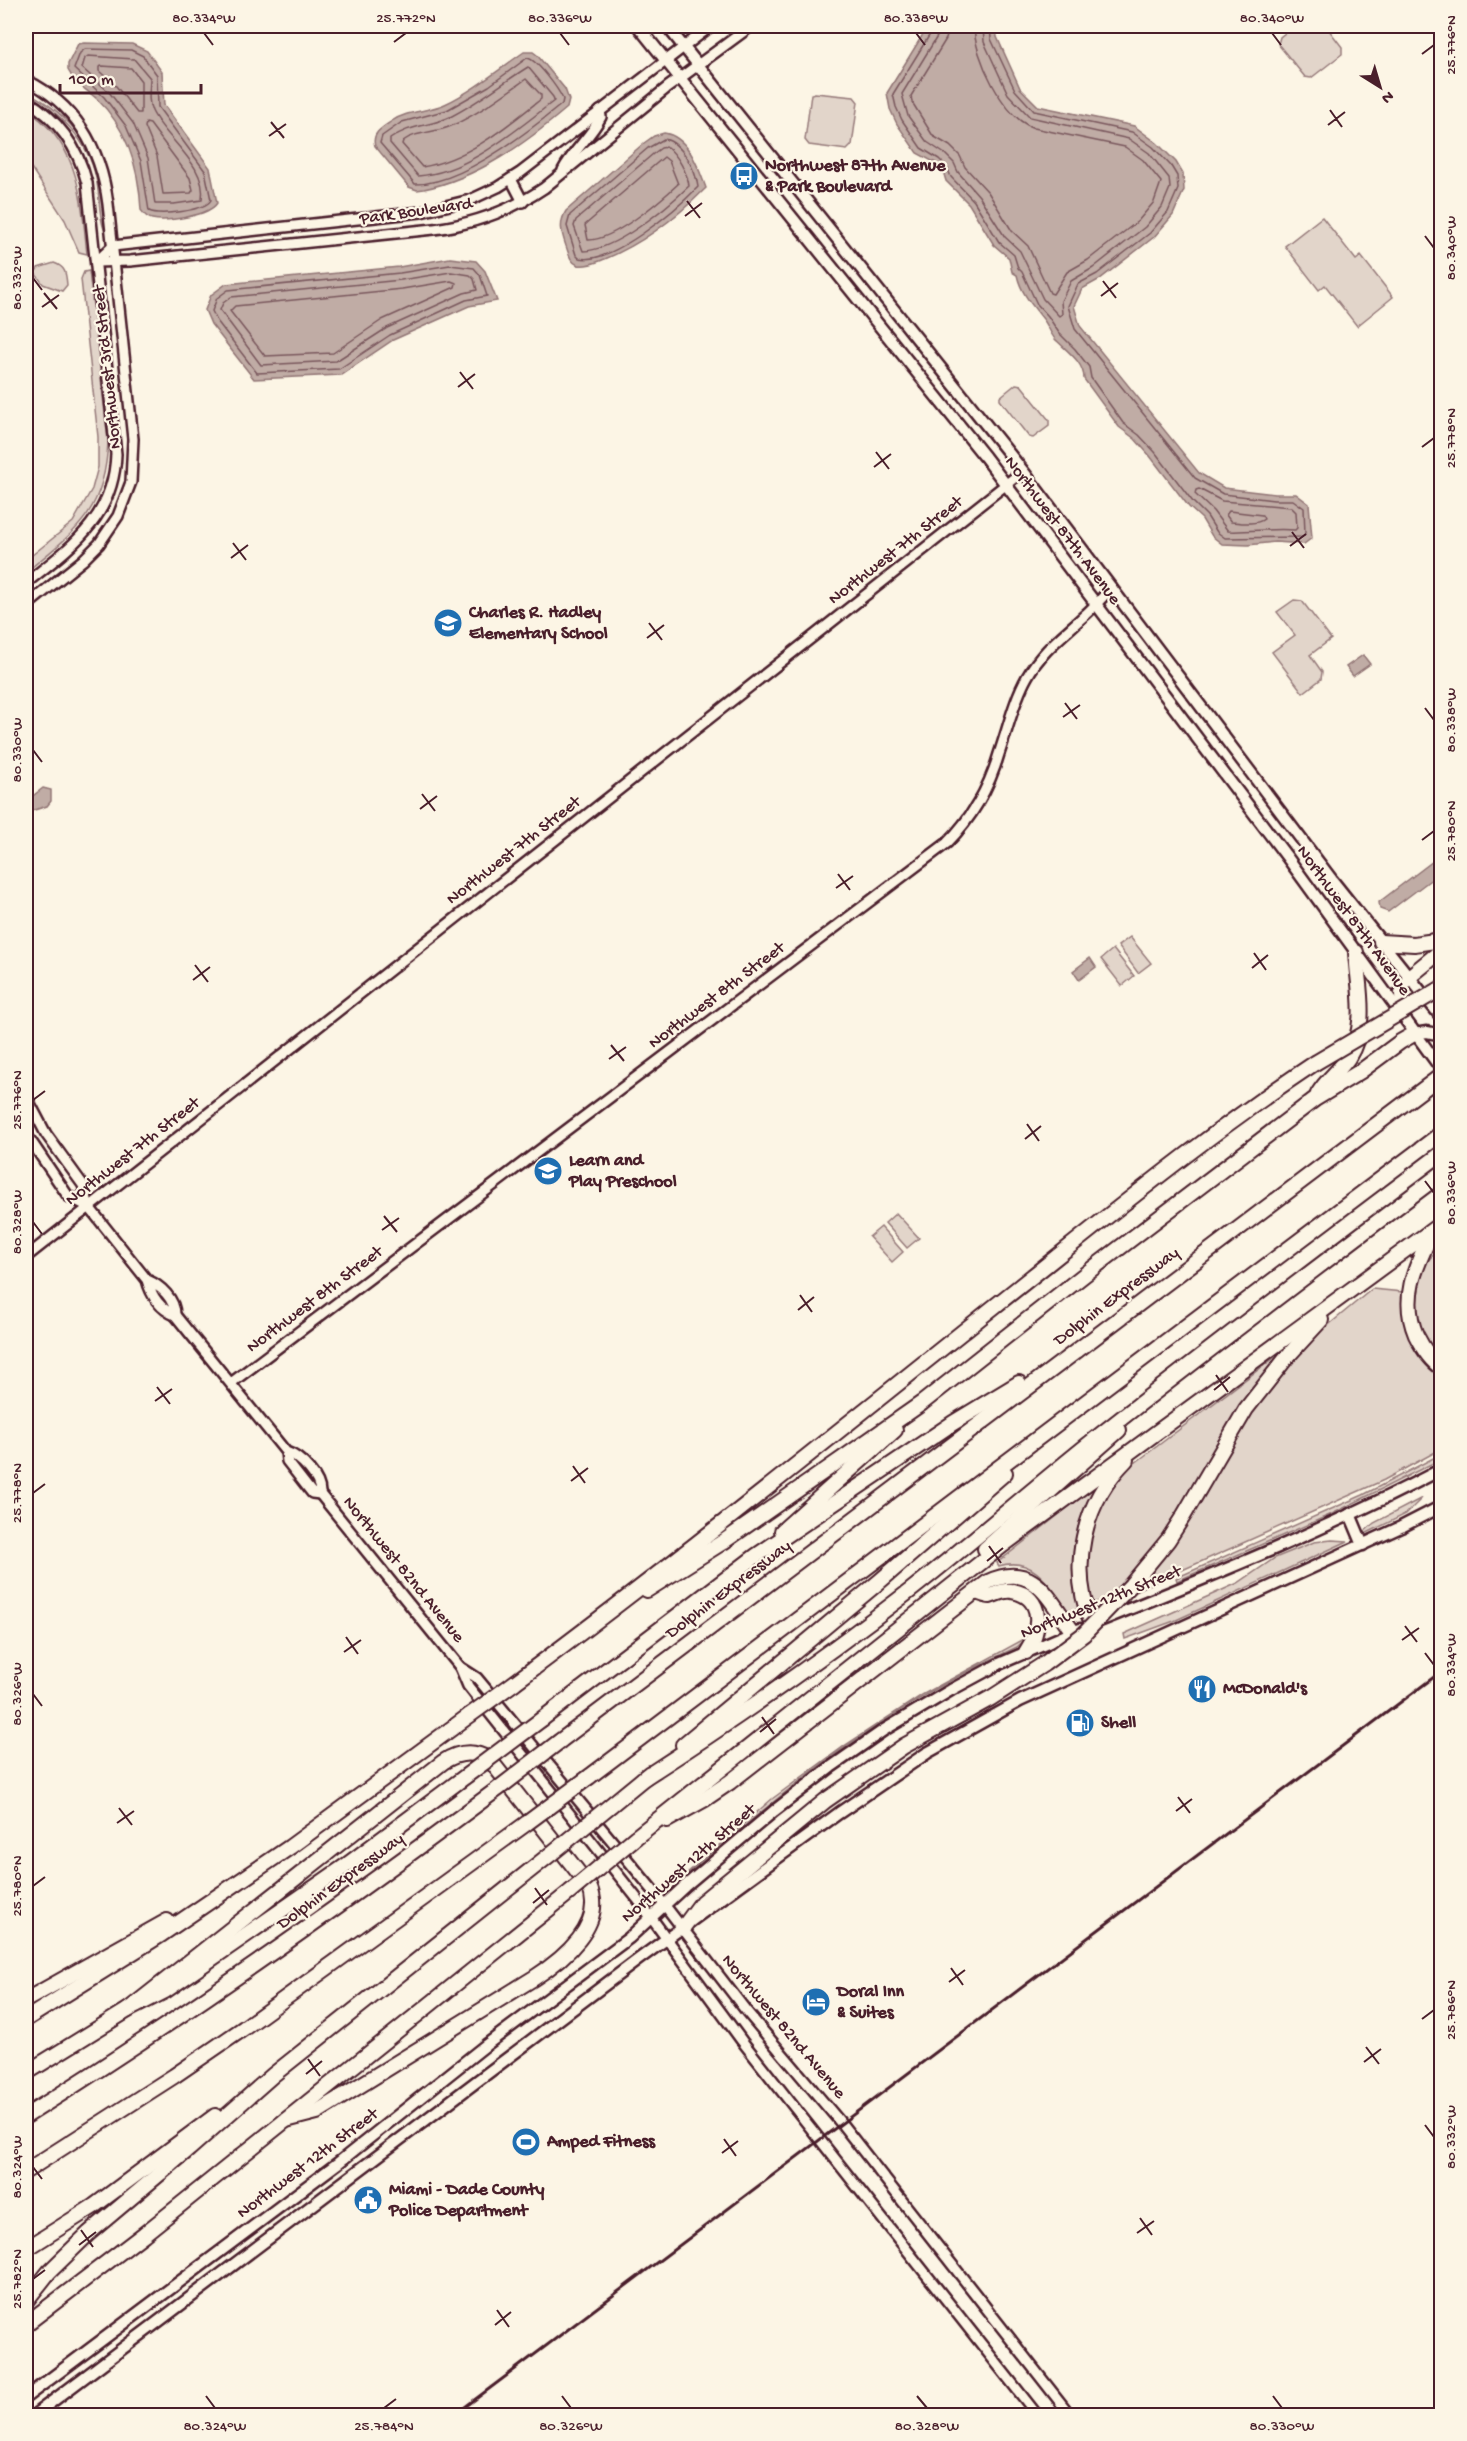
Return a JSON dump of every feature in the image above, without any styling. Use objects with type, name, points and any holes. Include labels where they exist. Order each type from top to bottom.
[{"type":"highway","points":[[1381,942],[1414,944],[1442,940]]},
{"type":"highway","points":[[1409,977],[1442,950]]},
{"type":"highway","points":[[1316,1099],[1325,1083],[1347,1059],[1358,1036],[1361,1023],[1361,1002],[1356,951]]},
{"type":"highway","points":[[26,2019],[162,1934],[222,1893],[339,1812],[514,1683],[599,1619],[1231,1120],[1315,1063],[1442,988]]},
{"type":"highway","points":[[599,1619],[723,1542],[922,1403],[1068,1287],[1316,1099],[1414,1034]]},
{"type":"highway","name":"Dolphin Expressway","points":[[26,2116],[159,2031],[256,1965],[499,1788],[1442,1075]]},
{"type":"highway","points":[[26,2170],[164,2083],[244,2028],[589,1777],[1442,1132]]},
{"type":"highway","points":[[644,1778],[737,1718],[838,1646],[920,1583],[1087,1445],[1195,1360],[1442,1173]]},
{"type":"highway","points":[[26,2323],[144,2235],[946,1589],[1088,1481],[1438,1226]]},
{"type":"highway","points":[[1438,1226],[1417,1264],[1408,1298],[1411,1320],[1419,1341],[1427,1354],[1442,1368]]},
{"type":"highway","points":[[682,1929],[702,1902],[833,1796],[904,1746],[991,1698],[1044,1664],[1084,1634],[1131,1586],[1185,1515],[1246,1409],[1287,1357],[1342,1298]]},
{"type":"highway","points":[[26,2073],[128,2010],[165,1991],[250,1935],[466,1776],[756,1556],[953,1423],[1080,1347]]},
{"type":"highway","points":[[946,1589],[991,1544],[1195,1360]]},
{"type":"highway","points":[[26,2301],[89,2233],[273,2075],[644,1778],[880,1581],[1102,1389]]},
{"type":"highway","points":[[756,1556],[868,1456],[922,1403]]},
{"type":"highway","points":[[1092,1624],[1086,1610],[1081,1567],[1083,1537],[1089,1517],[1102,1490],[1152,1435]]},
{"type":"highway","points":[[636,1837],[705,1799],[730,1782],[976,1592],[1002,1576],[1020,1575],[1041,1588],[1073,1632]]},
{"type":"highway","points":[[976,1592],[989,1596],[1011,1590],[1025,1596],[1037,1617],[1038,1629],[1026,1652]]},
{"type":"highway","points":[[128,2010],[443,1762],[467,1753],[481,1754],[490,1760],[589,1886],[592,1892],[592,1906],[584,1932],[562,1958],[534,1978],[317,2112],[286,2120]]},
{"type":"highway","points":[[26,2000],[222,1893]]},
{"type":"highway","points":[[26,2250],[94,2206],[273,2075]]},
{"type":"main road","name":"Northwest 87th Avenue","points":[[638,26],[1006,485],[1356,951],[1442,1070]]},
{"type":"main road","name":"Northwest 87th Avenue","points":[[667,26],[1023,471],[1381,942],[1442,1018]]},
{"type":"main road","points":[[780,202],[797,188]]},
{"type":"main road","points":[[1402,1017],[1400,993],[1409,977]]},
{"type":"main road","points":[[1414,1034],[1427,1032],[1442,1035]]},
{"type":"main road","name":"Northwest 12th Street","points":[[26,2397],[338,2163],[486,2045],[629,1938],[766,1818],[831,1767],[918,1709],[1026,1652],[1267,1553],[1442,1469]]},
{"type":"main road","name":"Northwest 12th Street","points":[[33,2415],[882,1782],[963,1732],[1020,1701],[1363,1545],[1442,1506]]},
{"type":"main road","points":[[1350,1514],[1363,1545]]},
{"type":"street","name":"Park Boulevard","points":[[113,246],[437,209],[470,200],[512,179],[711,26]]},
{"type":"street","name":"Park Boulevard","points":[[96,262],[330,240],[455,226],[483,219],[523,202],[751,26]]},
{"type":"street","name":"Northwest 3rd Street","points":[[26,80],[62,104],[89,137],[98,157],[105,182],[113,246],[134,459],[130,484],[118,516],[99,544],[26,606]]},
{"type":"street","points":[[26,100],[55,123],[68,139],[79,158],[87,183],[116,458],[112,482],[105,502],[93,523],[81,538],[26,583]]},
{"type":"street","points":[[560,175],[570,157],[598,124],[601,117],[600,111]]},
{"type":"street","points":[[512,179],[523,202]]},
{"type":"street","points":[[328,222],[330,240]]},
{"type":"street","points":[[96,262],[113,246]]},
{"type":"street","name":"Northwest 7th Street","points":[[26,1257],[1023,471]]},
{"type":"street","name":"Northwest 8th Street","points":[[231,1383],[946,843],[968,818],[983,794],[996,763],[1017,698],[1030,672],[1055,641],[1112,588]]},
{"type":"street","name":"Northwest 82nd Avenue","points":[[26,1096],[46,1134],[82,1185],[89,1208]]},
{"type":"street","name":"Northwest 82nd Avenue","points":[[26,1134],[68,1196],[89,1208],[147,1280],[151,1292],[167,1312],[175,1315],[286,1452],[287,1461],[312,1493],[321,1494],[460,1667],[468,1686],[651,1917],[734,2030],[1038,2415]]},
{"type":"street","name":"Northwest 82nd Avenue","points":[[460,1667],[477,1678],[664,1905],[752,2018],[836,2117],[1071,2415]]},
{"type":"shaded area","points":[[1294,26],[1326,26],[1342,47],[1342,54],[1311,78],[1305,77],[1278,44],[1280,37]]},
{"type":"shaded area","points":[[26,91],[57,111],[80,136],[88,149],[100,182],[105,215],[104,229],[96,178],[86,151],[61,118],[26,94]]},
{"type":"shaded area","points":[[811,94],[854,97],[858,102],[852,145],[847,150],[809,145],[805,140]]},
{"type":"shaded area","points":[[26,109],[44,123],[57,138],[67,155],[79,192],[87,254],[79,252],[65,220],[26,160]]},
{"type":"shaded area","points":[[1322,217],[1356,260],[1361,256],[1393,297],[1357,326],[1325,285],[1319,290],[1285,246]]},
{"type":"shaded area","points":[[54,263],[66,274],[67,285],[62,291],[43,284],[35,273],[38,268]]},
{"type":"shaded area","points":[[89,271],[108,441],[106,465],[101,486],[85,517],[74,531],[26,572],[26,560],[73,522],[92,489],[98,467],[98,437],[81,279],[84,272]]},
{"type":"shaded area","points":[[1016,384],[1021,385],[1049,420],[1049,426],[1033,438],[1029,437],[1000,400],[1000,397]]},
{"type":"shaded area","points":[[1294,600],[1302,601],[1331,639],[1310,655],[1322,672],[1321,679],[1303,693],[1272,652],[1295,635],[1277,612]]},
{"type":"shaded area","points":[[1130,937],[1151,963],[1138,973],[1118,946]]},
{"type":"shaded area","points":[[1113,949],[1134,976],[1122,986],[1101,959]]},
{"type":"shaded area","points":[[896,1213],[919,1238],[907,1248],[885,1223]]},
{"type":"shaded area","points":[[881,1227],[903,1252],[892,1262],[869,1237]]},
{"type":"shaded area","points":[[1441,1246],[1441,1362],[1426,1344],[1420,1331],[1415,1305],[1419,1279],[1432,1256]]},
{"type":"shaded area","points":[[1372,1289],[1403,1292],[1404,1317],[1411,1339],[1424,1359],[1441,1376],[1441,1449],[1384,1480],[1133,1592],[1256,1405],[1314,1337]]},
{"type":"shaded area","points":[[1283,1351],[1284,1353],[1224,1438],[1158,1541],[1109,1599],[1090,1604],[1086,1567],[1087,1549],[1098,1511],[1118,1479],[1127,1469]]},
{"type":"shaded area","points":[[1441,1454],[1441,1459],[1332,1514],[1177,1581],[1176,1578],[1363,1495]]},
{"type":"shaded area","points":[[1098,1484],[1100,1486],[1093,1497],[1080,1608],[1069,1613],[1048,1584],[1032,1569],[1012,1564],[999,1566],[997,1563]]},
{"type":"shaded area","points":[[1422,1498],[1406,1514],[1365,1534],[1364,1532],[1374,1523]]},
{"type":"shaded area","points":[[1348,1541],[1174,1621],[1125,1639],[1124,1634],[1238,1583],[1275,1558],[1314,1542]]},
{"type":"shaded area","points":[[1028,1637],[1017,1647],[936,1689],[859,1737],[793,1786],[679,1880],[772,1799],[844,1746],[922,1695]]},
{"type":"water","points":[[928,26],[996,26],[997,37],[1020,88],[1038,106],[1134,126],[1157,143],[1176,162],[1183,174],[1184,190],[1173,215],[1154,237],[1100,279],[1082,289],[1074,306],[1080,326],[1199,473],[1224,488],[1296,494],[1309,504],[1312,538],[1304,544],[1275,542],[1248,545],[1222,544],[1212,536],[1202,519],[1189,507],[1150,456],[1135,439],[1119,427],[1084,379],[1078,362],[1055,339],[1045,321],[1027,298],[1017,275],[1012,272],[1009,258],[994,245],[969,204],[946,181],[943,171],[936,163],[917,153],[897,124],[890,109],[887,93]]},
{"type":"water","points":[[78,44],[132,44],[147,51],[162,72],[164,105],[210,168],[217,203],[213,208],[197,215],[177,219],[152,219],[144,214],[141,210],[138,179],[124,136],[108,111],[77,83],[68,70],[68,64]]},
{"type":"water","points":[[524,52],[533,52],[537,55],[565,89],[569,100],[567,108],[518,146],[482,168],[444,184],[417,190],[409,187],[375,146],[376,134],[398,117],[438,107],[456,98]]},
{"type":"water","points":[[664,133],[680,140],[686,147],[696,162],[706,188],[683,210],[633,245],[592,264],[575,264],[570,257],[562,233],[561,225],[566,211],[644,143]]},
{"type":"water","points":[[450,258],[476,261],[485,271],[497,301],[469,306],[393,340],[341,375],[254,379],[211,324],[205,310],[211,295],[226,284],[399,267]]},
{"type":"water","points":[[1363,655],[1370,664],[1353,676],[1346,667]]},
{"type":"water","points":[[43,788],[51,790],[51,801],[47,806],[31,811],[28,805],[29,799]]},
{"type":"water","points":[[1441,855],[1441,872],[1388,912],[1380,909],[1379,902]]},
{"type":"water","points":[[1090,958],[1096,967],[1079,980],[1073,971]]},
{"type":"railway","points":[[453,2416],[1442,1671]]},
{"type":"place","name":"Northwest 87th Avenue & Park Boulevard","points":[[744,176]]},
{"type":"place","name":"Charles R. Hadley Elementary School","points":[[448,623]]},
{"type":"place","name":"Learn and Play Preschool","points":[[548,1171]]},
{"type":"place","name":"McDonald's","points":[[1202,1689]]},
{"type":"place","name":"Shell","points":[[1080,1723]]},
{"type":"place","name":"Doral Inn & Suites","points":[[816,2002]]},
{"type":"place","name":"Amped Fitness","points":[[526,2142]]},
{"type":"place","name":"Miami - Dade County Police Department","points":[[368,2200]]}]
